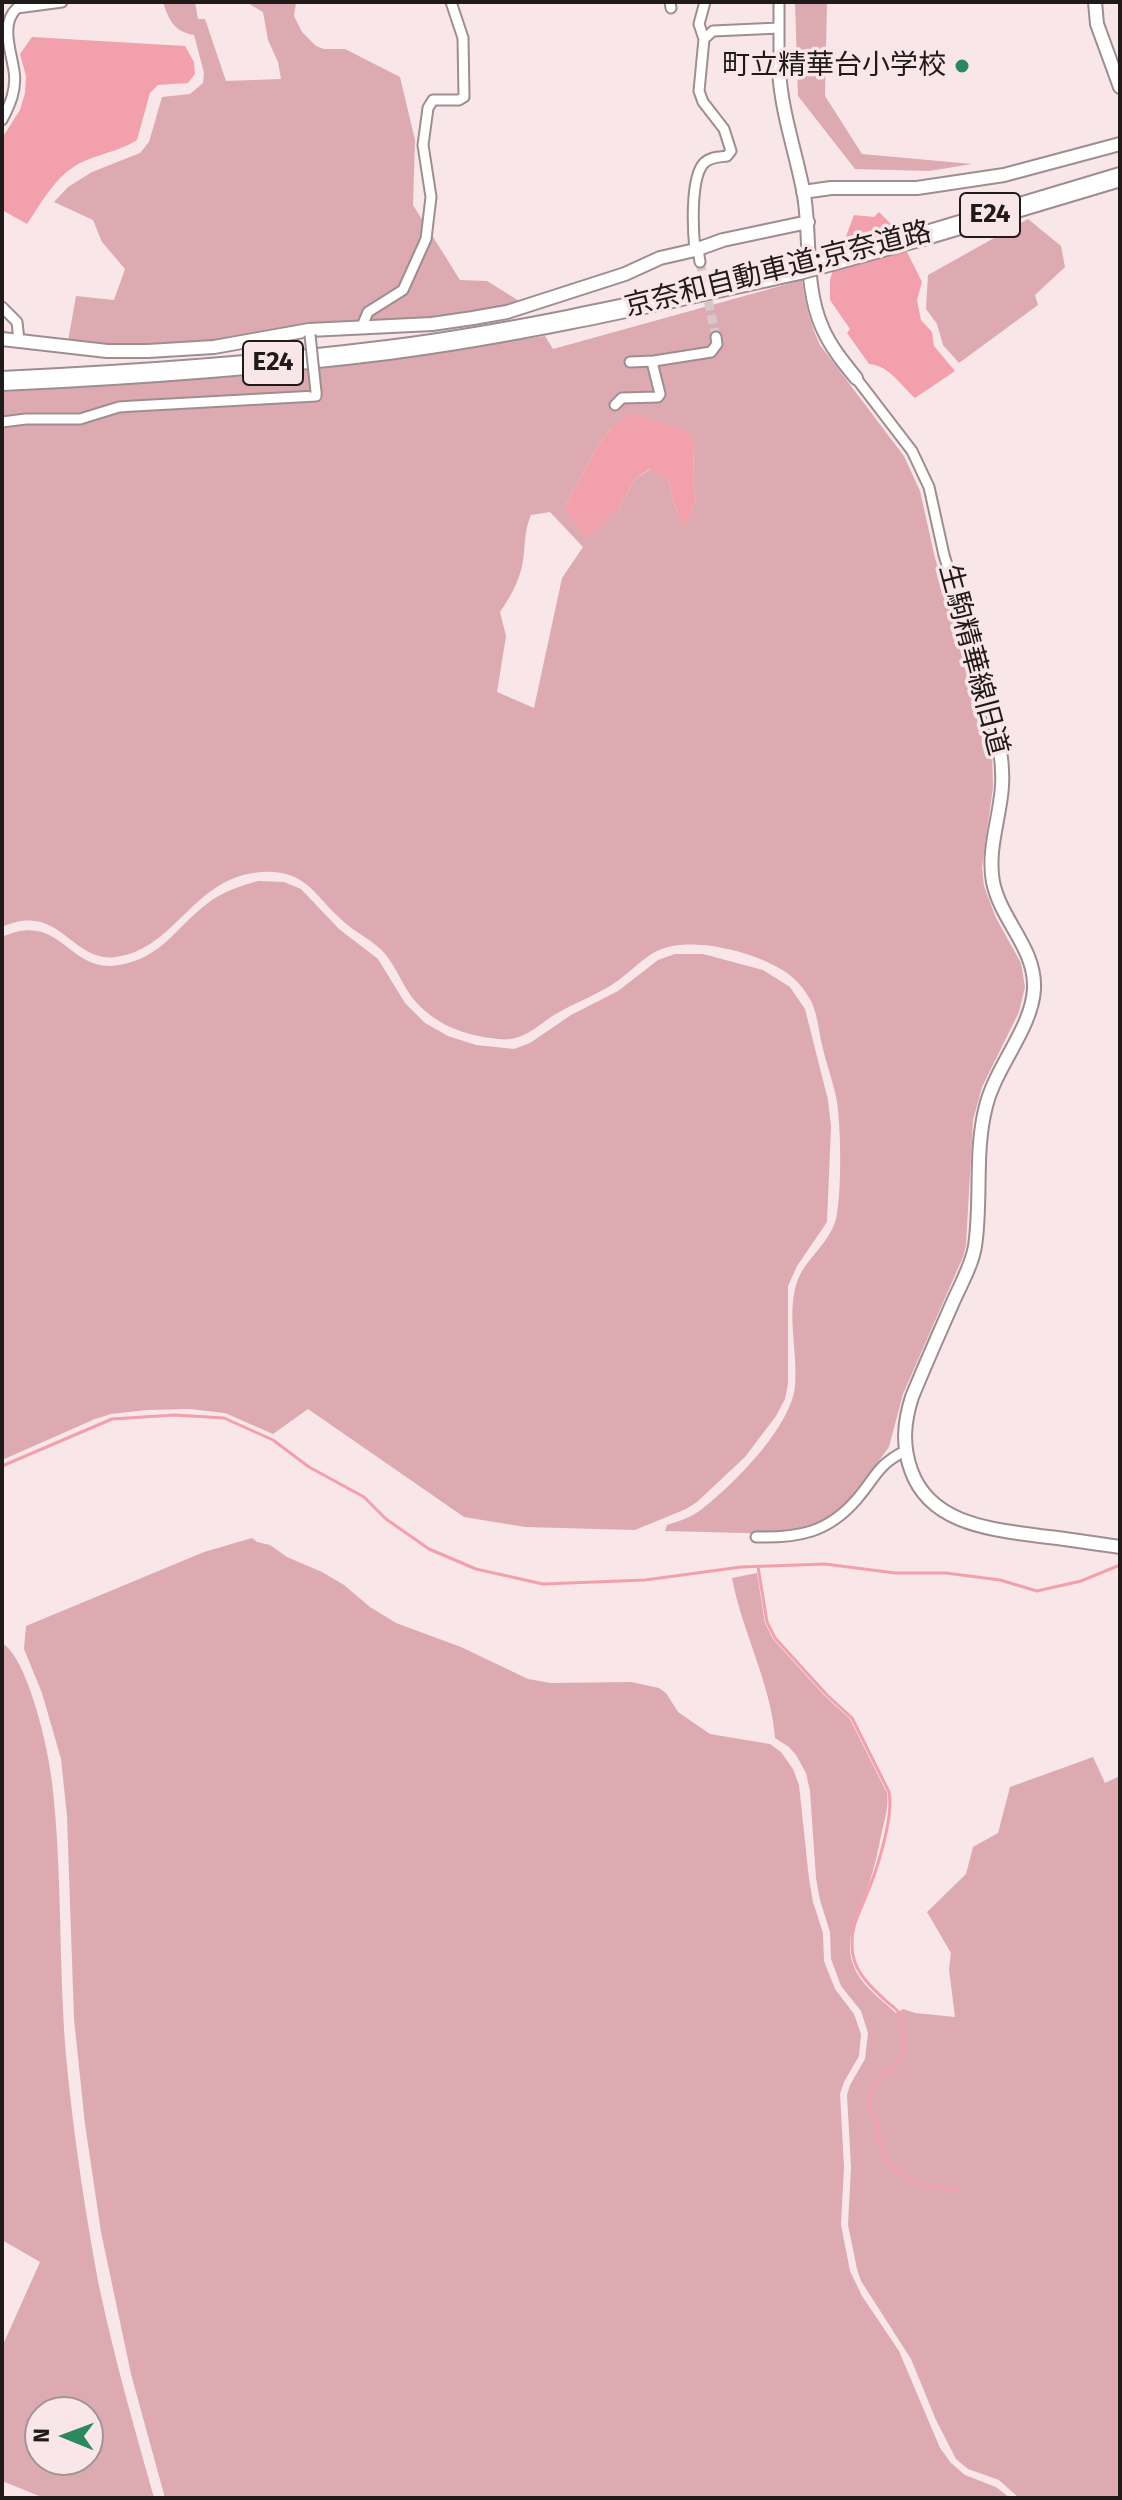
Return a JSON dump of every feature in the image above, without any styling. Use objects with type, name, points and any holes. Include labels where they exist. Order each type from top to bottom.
[{"type":"highway","name":"京奈和自動車道;京奈道路","points":[[1057,194],[1120,169]]},
{"type":"highway","name":"京奈和自動車道;京奈道路","points":[[2,381],[275,363],[416,346],[542,324],[799,270],[1120,177]]},
{"type":"highway","name":"京奈和自動車道;京奈道路","points":[[2,374],[190,363],[456,329],[542,324]]},
{"type":"street","points":[[2,120],[12,98],[15,79],[4,34],[6,20],[17,8],[62,2]]},
{"type":"street","points":[[362,326],[368,312],[403,290],[426,239],[431,197],[423,145],[428,108],[433,100],[459,100],[464,97],[463,38],[451,2]]},
{"type":"street","points":[[698,254],[692,229],[701,168],[710,159],[727,156],[731,151],[724,129],[703,102],[699,91],[704,39],[699,24],[705,2]]},
{"type":"street","name":"生駒精華線旧道","points":[[779,2],[781,97],[808,222],[814,304],[829,340],[912,451],[929,487],[944,555],[988,696],[1001,751],[1003,769],[993,847],[994,884],[1004,913],[1030,959],[1034,987],[1028,1015],[1005,1058],[986,1104],[980,1141],[975,1246],[963,1281],[912,1397],[906,1416],[905,1451],[922,1493],[942,1510],[967,1523],[1120,1547]]},
{"type":"street","points":[[1095,2],[1097,24],[1120,87]]},
{"type":"street","points":[[704,39],[713,31],[779,28]]},
{"type":"street","points":[[803,192],[831,188],[917,188],[1004,175],[1120,144]]},
{"type":"street","points":[[2,339],[107,351],[148,351],[214,347],[362,326],[432,324],[507,312],[625,274],[660,258],[698,254],[723,240],[808,222]]},
{"type":"street","points":[[2,307],[17,322],[19,340]]},
{"type":"street","points":[[2,422],[80,419],[119,407],[316,396],[310,332]]},
{"type":"street","points":[[630,362],[711,352],[717,344],[716,337]]},
{"type":"street","points":[[615,405],[622,398],[658,397],[654,361]]},
{"type":"street","points":[[756,1537],[793,1537],[823,1527],[856,1501],[886,1461],[905,1451]]},
{"type":"shaded area","points":[[163,2],[195,2],[198,19],[205,19],[226,81],[281,79],[278,62],[268,40],[263,12],[246,2],[296,2],[294,16],[302,32],[316,46],[345,49],[400,77],[415,140],[413,205],[460,280],[487,281],[524,304],[471,313],[190,344],[129,345],[68,341],[76,296],[114,300],[125,269],[102,242],[93,220],[54,202],[68,187],[92,172],[140,153],[149,142],[162,97],[190,94],[203,83],[204,73],[194,35],[181,31],[173,24]]},
{"type":"shaded area","points":[[795,2],[827,2],[825,96],[862,154],[972,164],[929,171],[855,169],[798,96]]},
{"type":"shaded area","points":[[32,37],[185,46],[194,62],[195,74],[188,83],[158,85],[150,93],[137,140],[87,160],[65,173],[27,224],[2,210],[2,138],[20,110],[26,76],[20,54]]},
{"type":"shaded area","points":[[879,212],[895,228],[922,282],[917,300],[921,320],[932,332],[934,346],[955,371],[915,398],[889,372],[869,364],[847,333],[850,329],[830,300],[830,279],[854,215],[874,217]]},
{"type":"shaded area","points":[[1028,219],[1061,246],[1065,267],[1035,295],[1038,305],[959,363],[943,345],[937,324],[926,309],[928,275]]},
{"type":"shaded area","points":[[802,280],[808,313],[820,345],[904,456],[920,491],[935,558],[992,753],[993,787],[982,867],[984,886],[996,918],[1021,963],[1025,987],[1019,1012],[982,1087],[973,1120],[963,1257],[903,1394],[889,1447],[850,1500],[833,1515],[816,1525],[783,1534],[665,1531],[667,1525],[698,1512],[729,1485],[759,1454],[783,1419],[795,1386],[792,1310],[796,1285],[804,1268],[828,1237],[836,1219],[840,1160],[837,1102],[814,1008],[791,976],[774,965],[740,952],[702,945],[667,947],[648,956],[609,987],[554,1015],[528,1033],[499,1039],[450,1027],[429,1014],[411,996],[382,950],[344,922],[300,880],[277,872],[238,877],[218,886],[154,941],[137,951],[116,957],[87,951],[52,927],[38,922],[22,921],[2,927],[2,392],[277,374],[545,336],[553,349]],"holes":[[[611,428],[694,447],[696,501],[684,526],[675,507],[669,481],[650,469],[635,479],[619,507],[564,508]],[[550,512],[583,547],[562,578],[534,708],[497,692],[506,636],[500,612],[520,573],[531,515]]]},
{"type":"shaded area","points":[[630,413],[675,426],[692,436],[696,501],[684,527],[669,481],[649,469],[635,479],[619,507],[591,536],[584,535],[564,508],[599,444],[611,428]]},
{"type":"shaded area","points":[[258,881],[284,882],[301,889],[339,929],[378,959],[405,1003],[425,1023],[448,1036],[476,1045],[514,1049],[530,1043],[571,1015],[618,991],[658,960],[675,954],[703,954],[763,970],[790,987],[805,1009],[828,1100],[831,1127],[827,1222],[797,1266],[788,1286],[788,1384],[785,1399],[745,1457],[697,1502],[635,1530],[525,1527],[464,1517],[308,1409],[273,1434],[225,1413],[190,1409],[111,1414],[2,1460],[2,937],[22,931],[38,931],[52,936],[87,961],[119,965],[158,949],[213,899]]},
{"type":"shaded area","points":[[252,1538],[322,1572],[396,1623],[461,1647],[528,1679],[551,1683],[631,1682],[659,1688],[678,1712],[710,1734],[770,1744],[781,1752],[799,1785],[809,1879],[823,1933],[824,1961],[835,1989],[854,2014],[861,2034],[859,2056],[840,2094],[844,2167],[841,2225],[850,2271],[862,2296],[899,2351],[940,2448],[965,2475],[996,2487],[1010,2498],[165,2498],[131,2374],[101,2232],[74,2019],[67,1816],[61,1759],[42,1693],[24,1649],[26,1626],[204,1552]]},
{"type":"shaded area","points":[[757,1573],[765,1623],[773,1639],[850,1719],[887,1793],[887,1809],[877,1854],[852,1931],[850,1954],[860,1978],[896,2013],[903,2009],[955,2017],[949,1969],[951,1953],[927,1912],[966,1874],[973,1847],[998,1833],[1010,1787],[1093,1757],[1105,1783],[1120,1776],[1120,2498],[1019,2498],[999,2480],[968,2469],[956,2459],[911,2359],[861,2281],[848,2225],[851,2167],[847,2095],[865,2059],[868,2033],[861,2011],[841,1986],[831,1959],[830,1932],[816,1878],[806,1773],[789,1747],[775,1738],[768,1697],[732,1578]]},
{"type":"shaded area","points":[[2,1643],[11,1652],[28,1685],[42,1728],[50,1768],[58,1853],[64,2030],[80,2174],[104,2308],[154,2498],[44,2498],[2,2481],[2,2347],[40,2262],[2,2240]]},
{"type":"waterway","points":[[2,1466],[112,1419],[175,1415],[224,1418],[273,1440],[309,1467],[364,1497],[386,1519],[429,1549],[476,1569],[543,1584],[645,1580],[741,1567],[825,1564],[895,1573],[946,1573],[1000,1580],[1037,1591],[1081,1581],[1120,1565]]},
{"type":"waterway","points":[[758,1567],[767,1622],[775,1638],[852,1718],[889,1792],[889,1816],[883,1846],[852,1938],[855,1962],[862,1976],[898,2011],[903,2027],[900,2060],[875,2082],[870,2094],[881,2150],[890,2164],[907,2178],[956,2190]]},
{"type":"tunnel","points":[[700,262],[716,337]]},
{"type":"place","name":"町立精華台小学校","points":[[962,66]]}]
